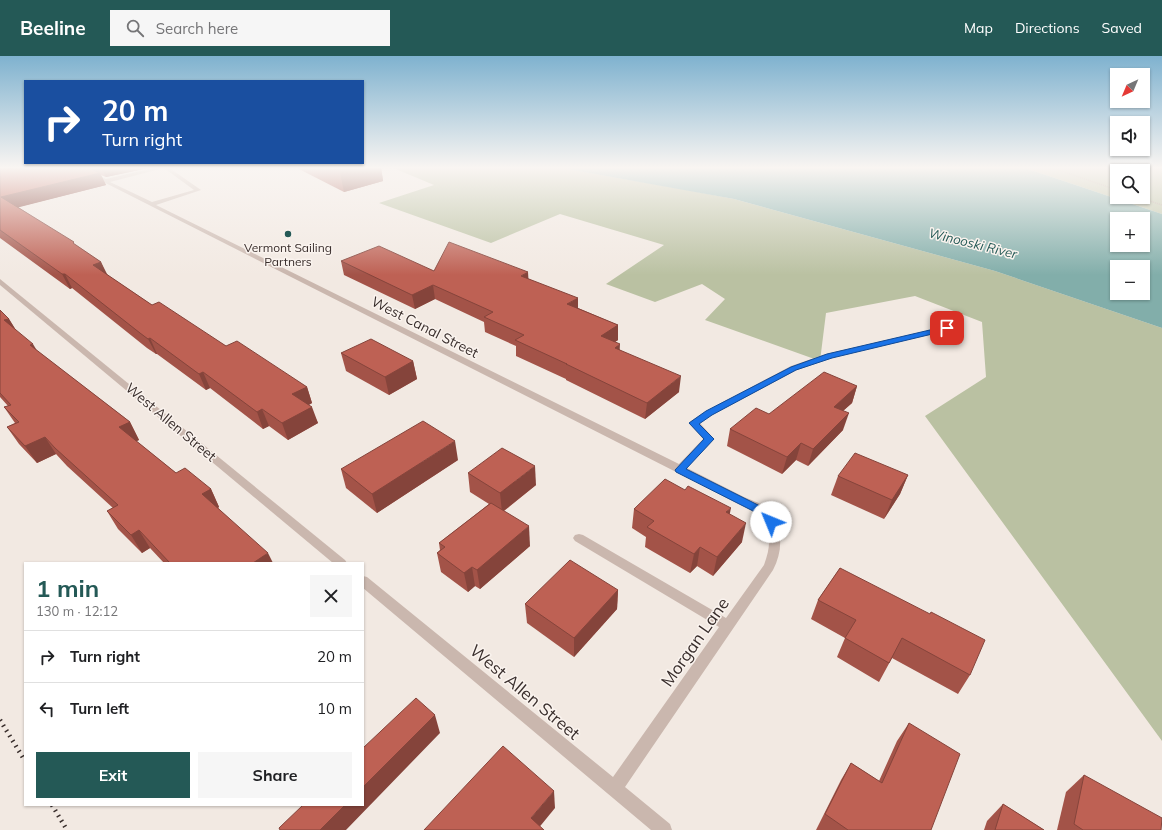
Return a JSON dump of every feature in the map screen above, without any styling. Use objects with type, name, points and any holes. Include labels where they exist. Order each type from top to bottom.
[{"type":"street","name":"West Canal Street","points":[[152,204],[761,510]]},
{"type":"street","name":"West Allen Street","points":[[0,281],[340,562]]},
{"type":"street","points":[[680,470],[709,439],[694,423],[709,413],[794,368],[829,356],[947,328]]},
{"type":"street","name":"Morgan Lane","points":[[614,789],[769,567],[776,550],[775,535],[771,522],[761,510]]},
{"type":"street","points":[[579,538],[729,626]]},
{"type":"street","name":"West Allen Street","points":[[364,582],[664,830]]},
{"type":"green space","points":[[379,203],[749,203],[995,271],[1162,328],[1162,741],[925,416],[986,377],[982,322],[915,296],[826,313],[820,361],[705,320],[725,299],[702,284],[655,302],[606,284],[664,245],[560,214],[491,243]]},
{"type":"green space","points":[[1162,203],[1162,214],[1132,204],[1150,204]]},
{"type":"water","name":"Winooski River","points":[[749,203],[1132,204],[1162,214],[1162,328],[995,271]]},
{"type":"building","points":[[0,203],[11,203],[74,242],[73,243],[101,262],[93,265],[152,305],[159,302],[226,346],[237,341],[307,387],[292,394],[312,407],[282,423],[262,409],[257,412],[203,372],[199,374],[150,338],[148,339],[65,274],[62,274],[0,230]]},
{"type":"building","points":[[449,242],[528,272],[521,276],[578,298],[567,304],[618,325],[601,336],[620,344],[615,348],[681,376],[647,403],[515,340],[524,335],[484,317],[493,312],[433,285],[412,295],[341,261],[379,246],[434,271]]},
{"type":"building","points":[[0,310],[9,319],[4,320],[33,344],[30,345],[130,422],[119,427],[176,473],[185,468],[211,489],[202,494],[268,553],[254,562],[169,562],[139,530],[131,535],[107,511],[118,505],[55,448],[45,437],[25,446],[7,427],[19,422],[4,407],[11,405],[0,393]]},
{"type":"building","points":[[371,339],[413,361],[385,377],[341,353]]},
{"type":"building","points":[[824,372],[857,386],[834,407],[849,413],[813,449],[801,443],[787,457],[730,429],[756,408],[769,414]]},
{"type":"building","points":[[423,421],[455,441],[372,494],[341,469]]},
{"type":"building","points":[[502,448],[535,466],[500,493],[468,473]]},
{"type":"building","points":[[855,453],[908,475],[892,500],[838,476]]},
{"type":"building","points":[[665,479],[685,490],[688,486],[731,508],[726,512],[746,523],[717,557],[700,547],[694,554],[647,527],[654,521],[634,509]]},
{"type":"building","points":[[491,503],[529,526],[477,570],[472,567],[464,573],[437,553],[445,547],[439,543]]},
{"type":"building","points":[[570,560],[618,590],[574,638],[525,604]]},
{"type":"building","points":[[840,568],[985,640],[970,675],[902,638],[889,663],[845,638],[856,620],[818,600]]},
{"type":"building","points":[[416,698],[435,715],[364,786],[364,747]]},
{"type":"building","points":[[909,723],[960,754],[931,830],[848,830],[825,814],[851,763],[882,783]]},
{"type":"building","points":[[503,746],[554,791],[531,818],[544,830],[424,830]]},
{"type":"building","points":[[1084,775],[1162,818],[1161,830],[1083,830],[1074,824]]},
{"type":"building","points":[[1003,804],[1044,830],[995,830]]},
{"type":"building","points":[[302,806],[344,806],[320,830],[280,830],[279,828]]},
{"type":"railway","points":[[0,720],[24,759]]},
{"type":"railway","points":[[53,806],[67,830]]},
{"type":"place","name":"Vermont Sailing Partners","points":[[288,234]]},
{"type":"route","points":[[771,522],[761,510],[680,470],[709,439],[694,423],[709,413],[794,368],[829,356],[947,328]]}]
